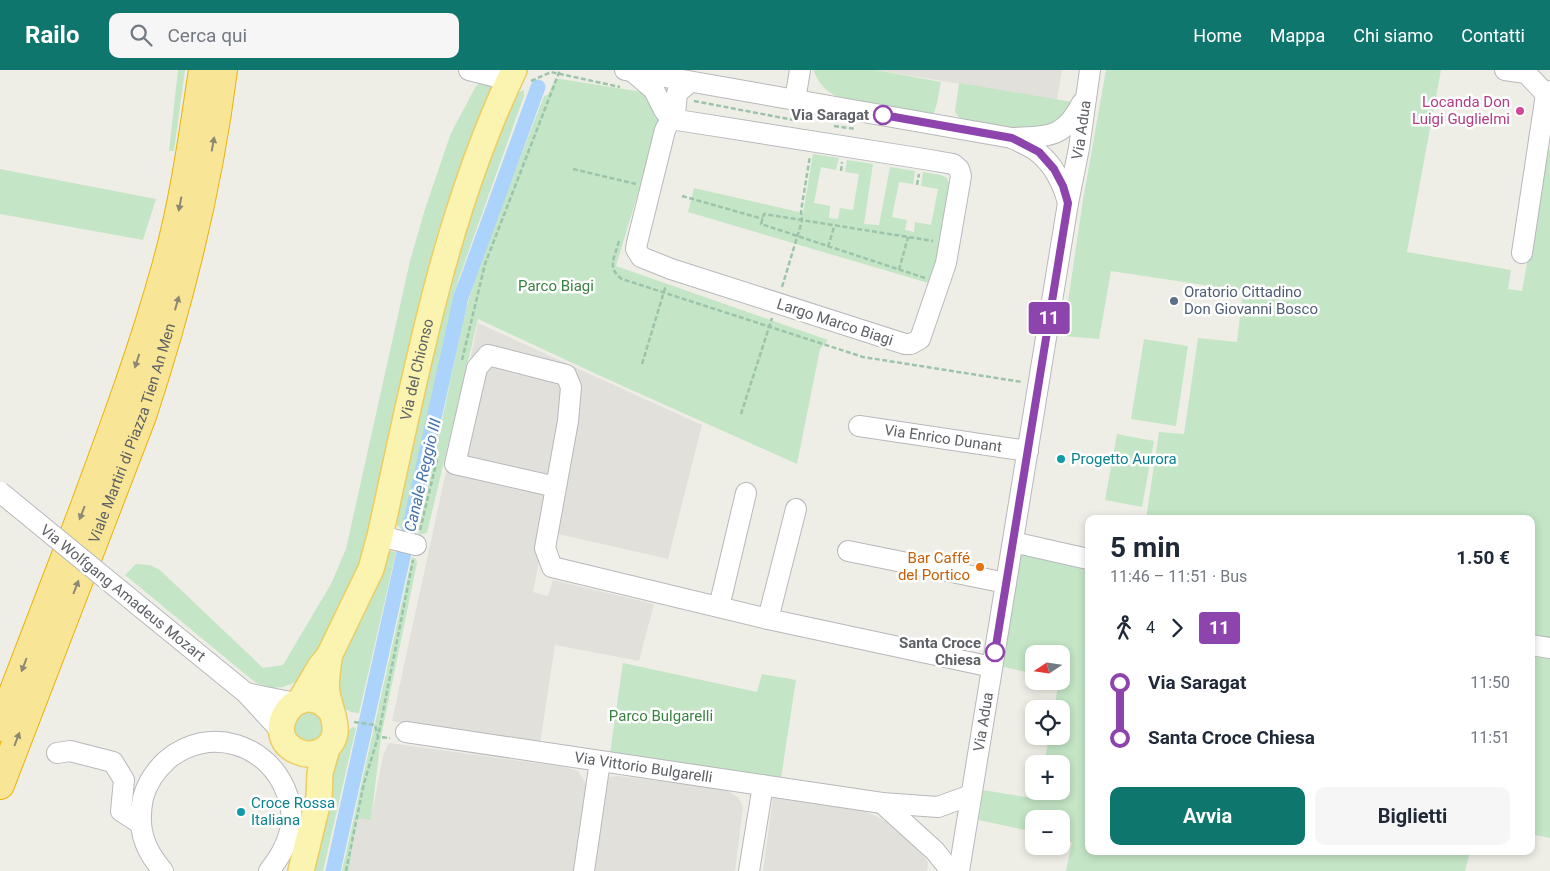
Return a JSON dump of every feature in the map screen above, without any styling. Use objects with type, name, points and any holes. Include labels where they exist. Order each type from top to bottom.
[{"type":"highway","name":"Viale Martiri di Piazza Tien An Men","points":[[0,727],[110,440],[151,320],[179,211],[203,70]]},
{"type":"highway","name":"Viale Martiri di Piazza Tien An Men","points":[[0,785],[142,416],[162,356],[195,233],[217,118],[223,70]]},
{"type":"main road","name":"Via del Chionso","points":[[313,820],[308,790],[287,740],[282,719],[289,707],[297,702],[329,656],[371,569],[388,539],[443,263],[462,204],[512,79]]},
{"type":"main road","name":"Via del Chionso","points":[[302,871],[319,797],[320,773],[327,748],[335,735],[336,727],[326,691],[329,656]]},
{"type":"main road","points":[[297,702],[314,700],[332,712]]},
{"type":"main road","points":[[287,740],[304,754],[312,754],[327,748]]},
{"type":"street","points":[[469,70],[512,79]]},
{"type":"street","points":[[795,100],[800,70]]},
{"type":"street","name":"Via Adua","points":[[958,871],[1090,70]]},
{"type":"street","points":[[1505,70],[1526,74],[1548,92],[1522,253]]},
{"type":"street","points":[[628,77],[690,82],[1012,138],[1043,136],[1066,127],[1074,119],[1086,94]]},
{"type":"street","points":[[628,77],[654,90],[671,119]]},
{"type":"street","points":[[675,97],[678,90],[690,82]]},
{"type":"street","name":"Largo Marco Biagi","points":[[671,119],[953,164],[959,168],[961,176],[942,276],[920,340],[911,344],[905,344],[644,260],[636,249],[636,243],[665,130],[671,119],[675,114],[675,97]]},
{"type":"street","points":[[1054,133],[1074,140],[1077,158],[1071,170],[1064,172],[1054,169]]},
{"type":"street","points":[[1012,138],[1039,152],[1054,169],[1063,186],[1068,203]]},
{"type":"street","points":[[556,487],[455,464],[476,368],[488,355],[566,375],[571,387],[568,421],[545,548],[552,567],[768,619],[992,667]]},
{"type":"street","name":"Via Enrico Dunant","points":[[859,426],[1028,451]]},
{"type":"street","name":"Via Wolfgang Amadeus Mozart","points":[[0,492],[246,693],[287,740]]},
{"type":"street","points":[[719,607],[746,493]]},
{"type":"street","points":[[768,619],[796,509]]},
{"type":"street","points":[[388,539],[416,545]]},
{"type":"street","points":[[1013,542],[1085,558]]},
{"type":"street","points":[[848,551],[1006,583]]},
{"type":"street","points":[[1535,646],[1550,648]]},
{"type":"street","name":"Via Wolfgang Amadeus Mozart","points":[[246,693],[297,702]]},
{"type":"street","name":"Via Vittorio Bulgarelli","points":[[406,732],[882,803],[938,807],[971,794]]},
{"type":"street","points":[[163,871],[151,858],[142,837],[140,813],[145,789],[158,768],[176,752],[199,743],[216,742],[248,748],[268,762],[283,782],[291,805],[291,830],[283,853],[269,871]]},
{"type":"street","points":[[57,752],[70,751],[113,762],[124,780],[121,811],[141,824]]},
{"type":"street","points":[[584,871],[600,761]]},
{"type":"street","points":[[749,871],[763,785]]},
{"type":"street","points":[[882,803],[928,844],[951,871]]},
{"type":"street","points":[[928,844],[965,832],[938,807]]},
{"type":"path","points":[[512,79],[513,92],[528,82],[551,72],[628,77]]},
{"type":"path","points":[[675,97],[800,121]]},
{"type":"path","points":[[741,414],[798,236],[802,221],[801,211],[811,152],[816,141],[819,125],[865,130]]},
{"type":"path","points":[[573,169],[650,187]]},
{"type":"path","points":[[682,196],[763,219]]},
{"type":"path","points":[[925,278],[761,224],[764,214],[949,244]]},
{"type":"path","points":[[828,247],[834,226]]},
{"type":"path","points":[[899,270],[908,237]]},
{"type":"path","points":[[642,364],[671,269]]},
{"type":"path","points":[[909,364],[1039,385]]},
{"type":"path","points":[[359,722],[375,725],[378,736],[394,739],[406,732]]},
{"type":"shaded area","points":[[876,70],[1062,70],[1057,100]]},
{"type":"shaded area","points":[[478,323],[702,425],[668,559],[545,531],[533,592],[548,596],[553,580],[654,604],[639,661],[555,645],[540,744],[392,721]]},
{"type":"shaded area","points":[[389,743],[565,767],[578,771],[586,784],[575,871],[349,871],[357,818],[371,819],[383,755]]},
{"type":"shaded area","points":[[618,776],[724,789],[738,797],[743,807],[735,871],[592,871],[604,784],[609,777]]},
{"type":"shaded area","points":[[773,797],[861,810],[878,817],[898,828],[913,844],[928,862],[927,871],[763,871]]},
{"type":"green space","points":[[178,70],[185,70],[174,151],[169,151]]},
{"type":"green space","points":[[813,70],[876,70],[941,82],[934,113],[928,113],[839,97],[823,86]]},
{"type":"green space","points":[[1106,70],[1441,70],[1407,252],[1511,270],[1508,289],[1522,291],[1548,150],[1550,150],[1550,838],[1535,835],[1535,515],[1147,515],[1159,432],[1184,434],[1198,338],[1237,342],[1243,291],[1111,271],[1099,339],[1063,336],[1083,200]]},
{"type":"green space","name":"Parco Biagi","points":[[555,79],[648,93],[661,117],[616,266],[828,340],[820,349],[797,464],[478,319],[427,533],[418,535],[463,321],[477,269],[544,96],[548,95]]},
{"type":"green space","points":[[483,82],[493,83],[438,231],[418,307],[359,565],[301,680],[283,687],[272,688],[256,683],[125,575],[136,564],[150,565],[160,570],[263,668],[283,665],[331,584],[346,549],[410,261],[425,209],[451,133],[476,86]]},
{"type":"green space","points":[[959,83],[1073,102],[1053,127],[1022,131],[960,119],[955,112]]},
{"type":"green space","points":[[524,90],[524,96],[458,281],[402,529],[390,520],[450,261],[509,96]]},
{"type":"green space","points":[[813,154],[839,158],[836,170],[821,167],[814,203],[830,206],[829,218],[838,219],[840,208],[853,210],[859,174],[845,172],[847,160],[873,164],[864,224],[879,225],[890,167],[915,171],[913,184],[899,182],[892,217],[907,220],[905,230],[914,232],[915,222],[931,225],[938,189],[921,186],[923,172],[947,178],[950,187],[940,236],[941,246],[934,272],[928,283],[688,212],[694,188],[803,213]]},
{"type":"green space","points":[[0,169],[156,199],[143,240],[0,214]]},
{"type":"green space","points":[[1144,339],[1188,346],[1176,426],[1131,419]]},
{"type":"green space","points":[[1117,434],[1154,441],[1142,507],[1105,500]]},
{"type":"green space","points":[[1019,548],[1085,559],[1085,855],[1469,855],[1465,871],[1066,871],[1072,842],[1070,841],[1070,810],[1025,810],[1025,830],[979,820],[983,790],[1025,797],[1025,800],[1070,800],[1070,755],[1046,755],[1047,745],[1070,745],[1070,700],[1056,700],[1057,690],[1070,690],[1070,645],[1025,645],[1025,672],[1000,666]]},
{"type":"green space","points":[[387,552],[396,552],[359,713],[351,712],[341,707],[333,663]]},
{"type":"green space","points":[[412,557],[416,559],[417,563],[381,737],[371,820],[357,818],[349,871],[342,871]]},
{"type":"green space","name":"Parco Bulgarelli","points":[[623,663],[757,692],[762,674],[796,680],[781,778],[610,753]]},
{"type":"green space","points":[[302,710],[321,714],[324,730],[315,740],[305,741],[294,729],[293,722]]},
{"type":"green space","points":[[352,727],[356,728],[323,871],[309,871],[331,773],[344,737]]},
{"type":"waterway","name":"Canale Reggio III","points":[[333,871],[461,297],[538,87]]},
{"type":"bus line","name":"11","points":[[883,115],[1012,138],[1039,152],[1054,169],[1063,186],[1068,203],[995,652]]},
{"type":"place","name":"Locanda Don Luigi Guglielmi","points":[[1520,111]]},
{"type":"place","name":"Via Saragat","points":[[883,115]]},
{"type":"place","name":"Oratorio Cittadino Don Giovanni Bosco","points":[[1174,301]]},
{"type":"place","name":"Progetto Aurora","points":[[1061,459]]},
{"type":"place","name":"Bar Caffé del Portico","points":[[980,567]]},
{"type":"place","name":"Santa Croce Chiesa","points":[[995,652]]},
{"type":"place","name":"Croce Rossa Italiana","points":[[241,812]]}]
